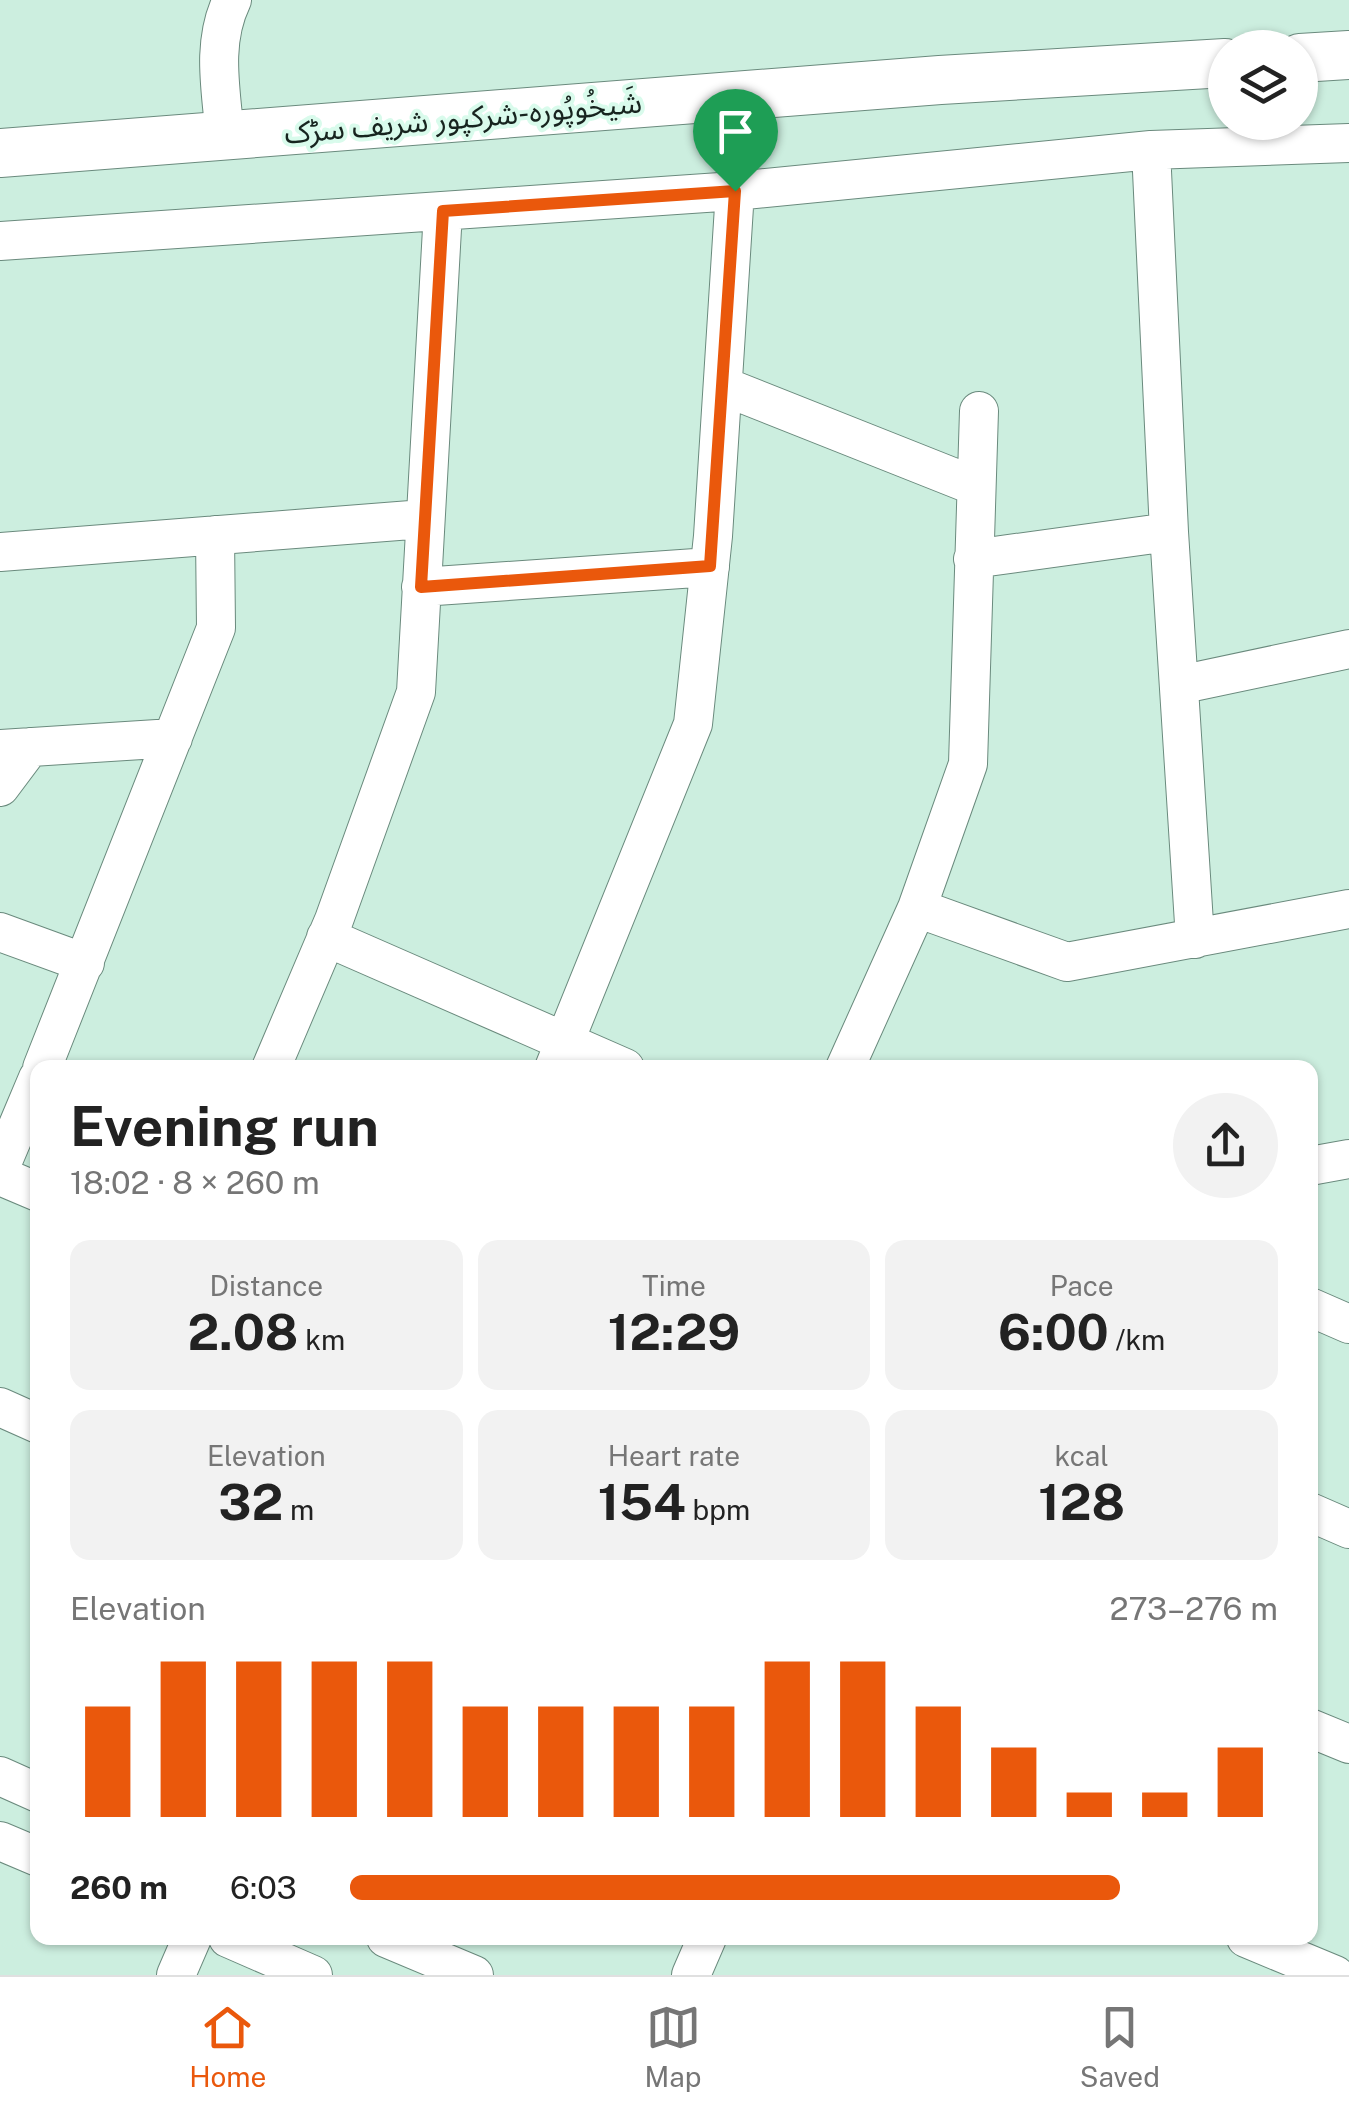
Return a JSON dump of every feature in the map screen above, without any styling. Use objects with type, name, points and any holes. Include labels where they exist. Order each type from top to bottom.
[{"type":"main road","points":[[1318,57],[1349,56]]},
{"type":"main road","name":"شَيخُوپُورہ-شرکپور شریف سڑک","points":[[0,153],[940,80],[1208,64]]},
{"type":"street","points":[[225,136],[218,58],[224,15],[232,0]]},
{"type":"street","points":[[0,241],[735,191],[1151,150],[1349,143]]},
{"type":"street","points":[[1151,150],[1169,532],[1195,939]]},
{"type":"street","points":[[559,1054],[693,724],[710,566],[735,191]]},
{"type":"street","points":[[274,1060],[326,936],[416,692],[443,211]]},
{"type":"street","points":[[723,386],[975,486]]},
{"type":"street","points":[[848,1060],[917,908],[968,764],[979,412]]},
{"type":"street","points":[[0,552],[424,520]]},
{"type":"street","points":[[973,559],[1169,532]]},
{"type":"street","points":[[45,1060],[216,628],[215,535]]},
{"type":"street","points":[[421,587],[710,566]]},
{"type":"street","points":[[1180,685],[1349,649]]},
{"type":"street","points":[[0,788],[15,748],[174,738]]},
{"type":"street","points":[[917,908],[1068,962],[1349,909]]},
{"type":"street","points":[[0,932],[86,963]]},
{"type":"street","points":[[326,936],[559,1054],[587,1060]]},
{"type":"street","points":[[30,1098],[0,1172],[30,1188]]},
{"type":"street","points":[[1318,1165],[1349,1159]]},
{"type":"street","points":[[1318,1310],[1349,1324]]},
{"type":"street","points":[[0,1408],[30,1421]]},
{"type":"street","points":[[1318,1515],[1349,1529]]},
{"type":"street","points":[[1318,1731],[1349,1744]]},
{"type":"street","points":[[0,1776],[30,1789]]},
{"type":"street","points":[[0,1841],[30,1854]]},
{"type":"street","points":[[176,1975],[189,1945]]},
{"type":"street","points":[[244,1945],[313,1975]]},
{"type":"street","points":[[403,1945],[474,1975]]},
{"type":"street","points":[[691,1975],[703,1945]]},
{"type":"street","points":[[1256,1945],[1286,1965],[1335,1975]]},
{"type":"route","points":[[735,191],[710,566],[421,587],[443,211],[735,191]]}]
